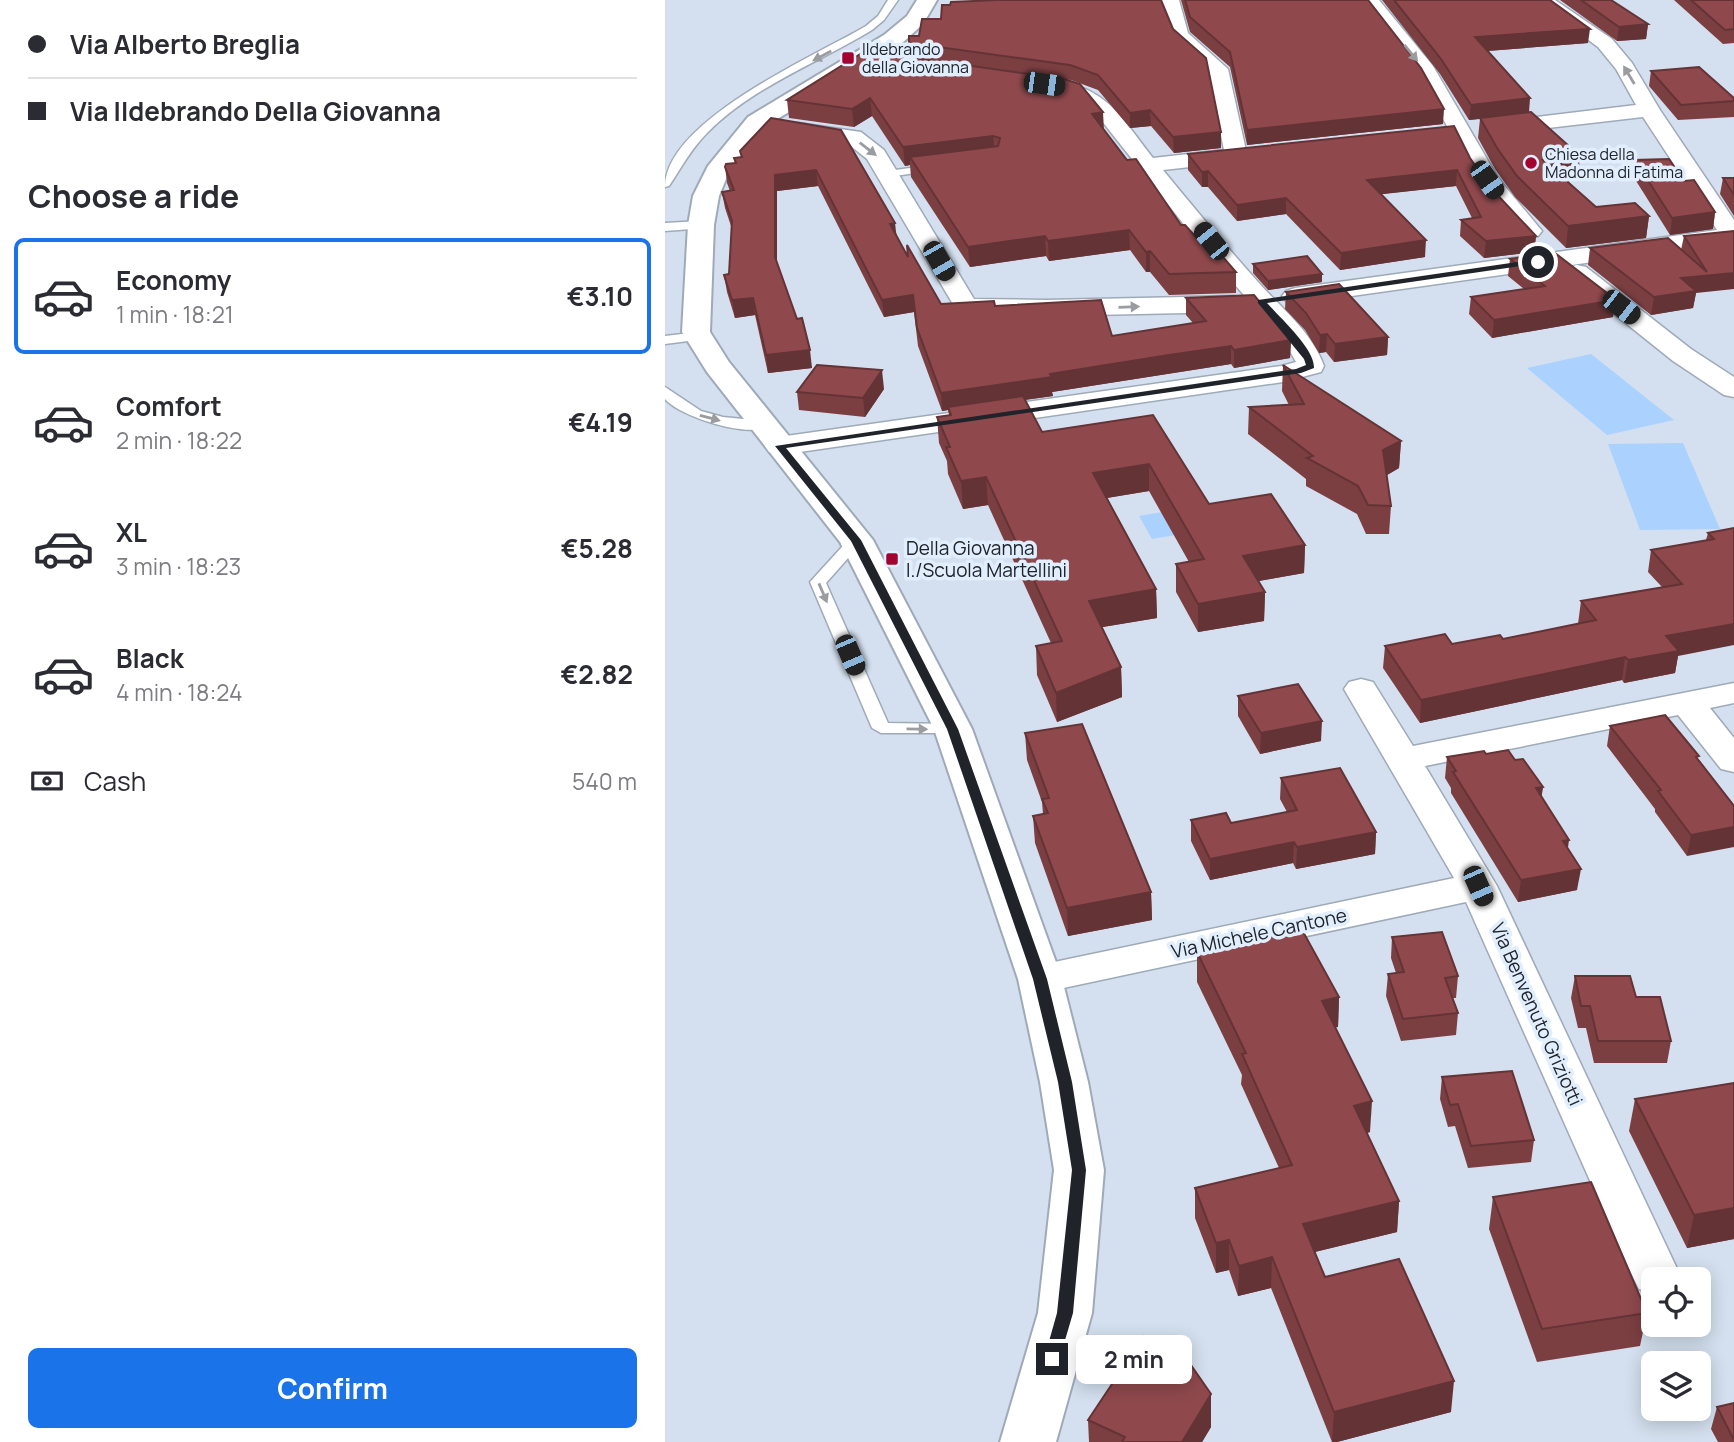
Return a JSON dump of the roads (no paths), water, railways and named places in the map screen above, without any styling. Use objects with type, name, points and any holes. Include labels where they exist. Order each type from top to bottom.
[{"type":"street","points":[[927,0],[907,30],[862,59],[801,80],[756,122],[717,171],[706,196],[701,225],[697,318],[682,338],[717,366],[856,540],[953,729],[1040,979],[1065,1082],[1079,1170],[1065,1313],[1028,1442]]},
{"type":"street","points":[[1170,0],[1178,34],[1186,44],[1218,69],[1236,155]]},
{"type":"street","points":[[1369,0],[1431,79],[1462,132],[1476,164],[1510,213],[1560,259],[1682,355],[1734,389]]},
{"type":"street","points":[[756,122],[853,137],[877,155],[964,304],[969,307],[1112,307],[1261,302],[1733,237],[1649,110],[1625,67],[1605,43],[1543,0]]},
{"type":"street","points":[[862,59],[901,64]]},
{"type":"street","points":[[771,436],[1308,368],[1311,363],[1304,351],[1089,96],[1070,88],[1018,80]]},
{"type":"street","points":[[1435,134],[1649,110]]},
{"type":"street","points":[[1147,165],[1263,152]]},
{"type":"street","name":"Via Benvenuto Griziotti","points":[[1361,689],[1478,886],[1652,1267]]},
{"type":"street","points":[[1405,759],[1734,693]]},
{"type":"street","points":[[1686,702],[1734,761]]},
{"type":"street","name":"Via Michele Cantone","points":[[1040,979],[1478,886]]},
{"type":"lane","points":[[665,184],[674,165],[714,118],[746,95],[801,80],[869,29],[881,18],[893,0]]},
{"type":"lane","points":[[888,174],[941,167]]},
{"type":"lane","points":[[665,227],[701,225]]},
{"type":"lane","points":[[665,391],[670,399],[694,414],[771,436]]},
{"type":"lane","points":[[856,540],[818,582],[881,728],[953,729]]},
{"type":"place","name":"Ildebrando della Giovanna","points":[[848,58]]},
{"type":"place","name":"Chiesa della Madonna di Fatima","points":[[1531,163]]},
{"type":"place","name":"Della Giovanna I./Scuola Martellini","points":[[892,559]]}]
